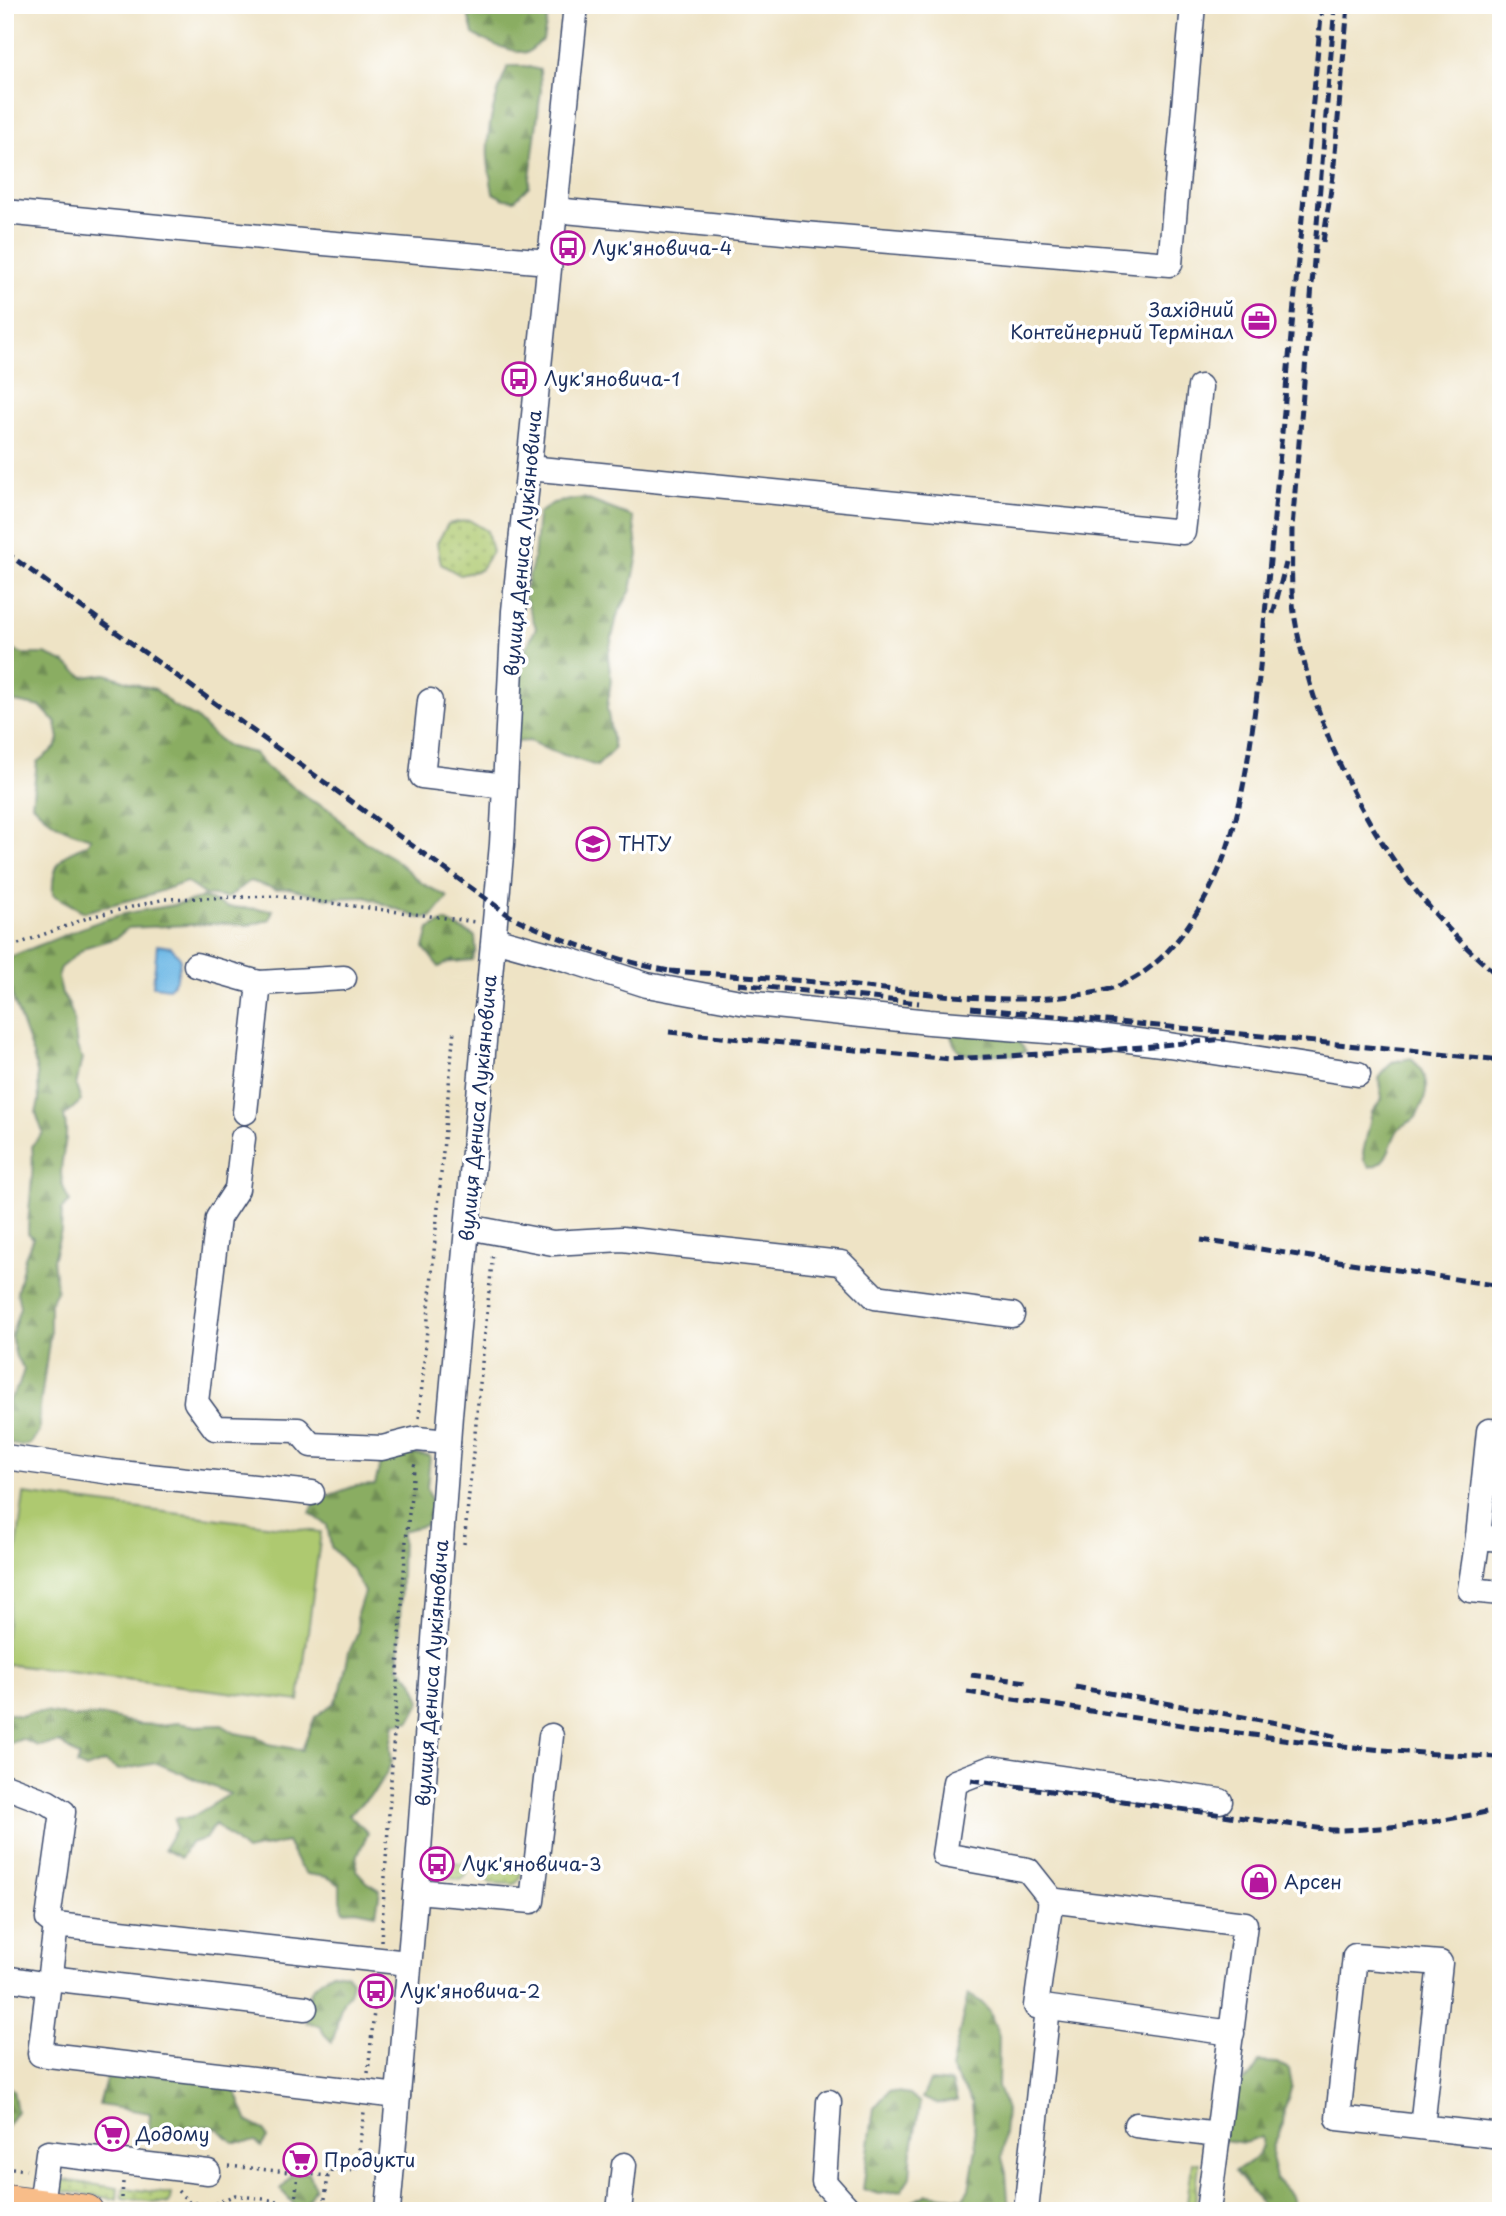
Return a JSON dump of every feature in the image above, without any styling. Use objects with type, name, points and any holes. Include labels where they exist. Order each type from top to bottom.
[{"type":"main road","points":[[5,2201],[87,2211]]},
{"type":"street","name":"вулиця Дениса Лукіяновича","points":[[388,2211],[416,1891],[449,1442],[494,932],[514,611],[576,5]]},
{"type":"street","points":[[555,210],[804,234],[1170,264],[1193,5]]},
{"type":"street","points":[[5,212],[549,262]]},
{"type":"street","points":[[529,468],[1183,532],[1200,387]]},
{"type":"street","points":[[430,701],[422,776],[505,786]]},
{"type":"street","points":[[494,932],[647,985],[746,1003],[929,1022],[1073,1033],[1358,1074]]},
{"type":"street","points":[[196,965],[259,983],[344,978]]},
{"type":"street","points":[[245,1112],[259,983]]},
{"type":"street","points":[[243,1138],[237,1189],[218,1218],[196,1402],[215,1428],[298,1430],[311,1444],[382,1448],[417,1439],[449,1442]]},
{"type":"street","points":[[468,1227],[553,1243],[622,1239],[841,1263],[875,1297],[1012,1315]]},
{"type":"street","points":[[1501,1432],[1489,1431],[1489,1538],[1470,1590],[1501,1593]]},
{"type":"street","points":[[5,1457],[111,1472],[312,1493]]},
{"type":"street","points":[[416,1891],[532,1901],[551,1736]]},
{"type":"street","points":[[1208,2211],[1245,1924],[1051,1899],[1028,1870],[944,1854],[955,1782],[990,1769],[1220,1801]]},
{"type":"street","points":[[5,1786],[47,1802],[63,1812],[48,1919],[56,1925],[408,1963]]},
{"type":"street","points":[[1051,1899],[1036,2006],[1232,2033]]},
{"type":"street","points":[[56,1925],[40,2054],[398,2096]]},
{"type":"street","points":[[1422,2127],[1440,1963],[1355,1956],[1338,2118],[1501,2136]]},
{"type":"street","points":[[5,1978],[305,2008]]},
{"type":"street","points":[[1026,2211],[1048,2008]]},
{"type":"street","points":[[829,2102],[824,2182],[850,2211]]},
{"type":"street","points":[[1136,2125],[1218,2135]]},
{"type":"street","points":[[41,2205],[48,2153],[208,2172]]},
{"type":"street","points":[[619,2211],[624,2165]]},
{"type":"path","points":[[5,949],[90,917],[165,899],[277,896],[434,915],[494,932]]},
{"type":"path","points":[[324,2206],[327,2176],[333,2169],[356,2171],[366,2092],[379,1961],[406,1540],[454,1029]]},
{"type":"path","points":[[464,1549],[495,1232]]},
{"type":"path","points":[[208,2172],[209,2164],[327,2176]]},
{"type":"path","points":[[295,2203],[298,2173]]},
{"type":"path","points":[[122,2198],[123,2180]]},
{"type":"green space","points":[[469,5],[550,5],[543,40],[527,53],[486,41],[473,34],[467,9]]},
{"type":"green space","points":[[508,66],[525,66],[540,70],[541,90],[529,186],[515,200],[504,199],[493,193],[488,159],[493,111]]},
{"type":"green space","points":[[583,498],[633,517],[638,555],[631,590],[617,616],[608,656],[611,680],[607,708],[614,749],[597,766],[530,741],[513,742],[514,672],[536,628],[524,594],[534,558],[538,514],[553,503]]},
{"type":"green space","points":[[469,520],[487,531],[492,552],[480,570],[460,575],[441,564],[437,543],[448,524]]},
{"type":"green space","points":[[5,647],[23,654],[45,654],[64,662],[84,677],[106,674],[155,689],[172,705],[195,717],[229,747],[254,753],[267,768],[312,801],[331,810],[365,842],[393,858],[423,884],[448,897],[432,917],[420,918],[366,897],[328,898],[289,888],[276,889],[250,881],[227,898],[205,895],[186,882],[84,912],[53,895],[54,877],[59,863],[70,853],[86,845],[91,838],[59,826],[32,804],[37,762],[55,748],[59,739],[56,723],[41,707],[5,700]]},
{"type":"green space","points":[[203,897],[226,907],[273,910],[270,919],[248,925],[226,923],[128,928],[116,938],[86,947],[61,967],[58,977],[62,994],[73,1016],[77,1047],[82,1058],[76,1086],[81,1101],[64,1116],[66,1138],[61,1178],[70,1202],[62,1209],[61,1231],[53,1260],[57,1291],[50,1303],[50,1335],[39,1432],[31,1443],[22,1446],[5,1443],[5,1406],[19,1385],[24,1369],[16,1357],[11,1337],[20,1307],[17,1292],[25,1257],[33,1238],[28,1233],[32,1145],[43,1133],[36,1113],[39,1101],[38,1077],[5,976],[5,960],[110,918]]},
{"type":"green space","points":[[445,921],[475,936],[476,950],[472,960],[452,962],[453,960],[439,967],[424,948],[429,929]]},
{"type":"green space","points":[[950,1032],[1008,1036],[1018,1041],[1026,1051],[1015,1055],[968,1055],[957,1048]]},
{"type":"green space","points":[[1411,1058],[1425,1081],[1424,1100],[1416,1117],[1398,1130],[1385,1158],[1369,1167],[1363,1153],[1372,1112],[1382,1099],[1379,1078],[1392,1062]]},
{"type":"green space","points":[[391,1451],[430,1456],[427,1487],[433,1507],[426,1525],[402,1531],[399,1667],[413,1681],[421,1701],[410,1721],[394,1724],[390,1747],[392,1762],[375,1791],[349,1815],[368,1833],[358,1854],[356,1870],[367,1882],[380,1890],[376,1914],[356,1910],[344,1911],[340,1900],[340,1885],[327,1877],[307,1874],[299,1866],[287,1842],[246,1851],[215,1824],[205,1839],[190,1843],[181,1858],[164,1849],[176,1829],[175,1818],[190,1818],[230,1794],[157,1763],[119,1770],[104,1762],[86,1769],[77,1765],[79,1757],[60,1743],[38,1746],[22,1739],[5,1745],[5,1712],[20,1716],[45,1712],[72,1717],[104,1716],[138,1724],[222,1725],[235,1733],[257,1737],[268,1744],[302,1750],[315,1717],[334,1703],[341,1689],[349,1652],[358,1633],[357,1614],[364,1592],[352,1569],[331,1547],[327,1525],[310,1513],[316,1500],[355,1486],[375,1485],[381,1459]]},
{"type":"green space","points":[[24,1494],[321,1532],[299,1701],[5,1664],[5,1638]]},
{"type":"green space","points":[[449,1862],[469,1864],[467,1875],[461,1880],[447,1877]]},
{"type":"green space","points":[[487,1866],[521,1870],[520,1878],[514,1884],[490,1883],[486,1876]]},
{"type":"green space","points":[[332,1972],[347,1974],[352,1980],[341,2007],[332,2042],[320,2026],[306,2022],[310,1992]]},
{"type":"green space","points":[[968,1994],[990,2012],[999,2037],[998,2086],[1006,2110],[1002,2158],[1009,2211],[911,2211],[910,2203],[927,2194],[963,2198],[969,2189],[976,2148],[972,2103],[951,2069]]},
{"type":"green space","points":[[1259,2062],[1277,2063],[1289,2069],[1292,2086],[1284,2110],[1283,2124],[1273,2147],[1272,2161],[1276,2179],[1290,2194],[1296,2211],[1265,2211],[1235,2171],[1251,2162],[1258,2154],[1262,2137],[1244,2143],[1222,2140],[1229,2088],[1247,2079]]},
{"type":"green space","points":[[109,2069],[228,2084],[236,2092],[248,2122],[264,2130],[267,2138],[261,2147],[255,2142],[233,2142],[218,2129],[209,2126],[149,2130],[150,2113],[99,2105]]},
{"type":"green space","points":[[930,2081],[952,2083],[957,2101],[938,2104],[922,2098]]},
{"type":"green space","points":[[5,2084],[13,2090],[17,2111],[5,2129]]},
{"type":"green space","points":[[889,2091],[910,2094],[920,2103],[910,2177],[901,2191],[878,2194],[863,2189],[874,2108]]},
{"type":"green space","points":[[1192,2162],[1199,2163],[1195,2203],[1187,2203]]},
{"type":"green space","points":[[309,2172],[315,2187],[306,2204],[297,2208],[281,2190],[291,2175]]},
{"type":"green space","points":[[56,2179],[118,2188],[117,2199],[54,2190]]},
{"type":"green space","points":[[124,2188],[171,2194],[169,2204],[122,2198]]},
{"type":"water","points":[[157,945],[171,947],[180,957],[177,978],[169,988],[153,986]]},
{"type":"railway","points":[[670,971],[968,997],[1019,999],[1071,996],[1107,990],[1139,975],[1163,956],[1192,920],[1214,881],[1225,854],[1241,796],[1251,736],[1259,678],[1322,5]]},
{"type":"railway","points":[[1335,5],[1292,528],[1295,619],[1306,670],[1322,720],[1342,769],[1366,816],[1395,862],[1427,904],[1462,943],[1501,978]]},
{"type":"railway","points":[[1323,242],[1333,176],[1348,5]]},
{"type":"railway","points":[[5,552],[510,916],[593,950],[679,973]]},
{"type":"railway","points":[[1273,614],[1286,563]]},
{"type":"railway","points":[[738,984],[919,1003]]},
{"type":"railway","points":[[971,1008],[1284,1038]]},
{"type":"railway","points":[[669,1032],[950,1059],[1099,1051],[1226,1039]]},
{"type":"railway","points":[[1275,1038],[1501,1060]]},
{"type":"railway","points":[[1201,1240],[1501,1286]]},
{"type":"railway","points":[[971,1675],[1027,1682]]},
{"type":"railway","points":[[1075,1687],[1288,1725],[1338,1737]]},
{"type":"railway","points":[[967,1692],[1300,1741],[1434,1754],[1501,1757]]},
{"type":"railway","points":[[971,1780],[1331,1830],[1416,1824],[1501,1809]]},
{"type":"place","name":"Лук'яновича-4","points":[[568,248]]},
{"type":"place","name":"Західний Контейнерний Термінал","points":[[1259,321]]},
{"type":"place","name":"Лук'яновича-1","points":[[519,379]]},
{"type":"place","name":"ТНТУ","points":[[593,844]]},
{"type":"place","name":"Лук'яновича-3","points":[[437,1864]]},
{"type":"place","name":"Арсен","points":[[1259,1882]]},
{"type":"place","name":"Лук'яновича-2","points":[[376,1991]]},
{"type":"place","name":"Додому","points":[[112,2134]]},
{"type":"place","name":"Продукти","points":[[300,2160]]}]
